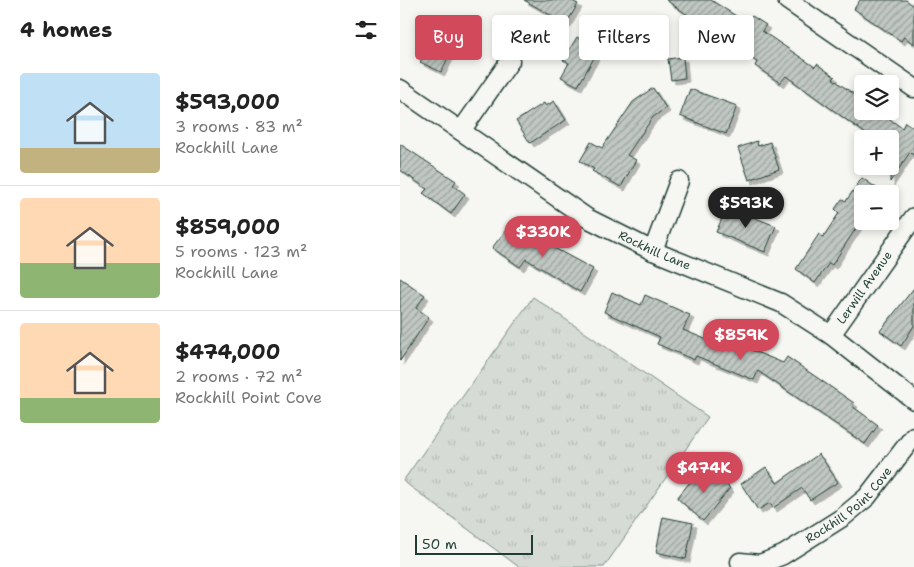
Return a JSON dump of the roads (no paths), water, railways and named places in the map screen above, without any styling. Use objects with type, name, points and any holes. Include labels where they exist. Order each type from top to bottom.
[{"type":"street","points":[[787,0],[914,88]]},
{"type":"street","points":[[461,131],[510,61]]},
{"type":"street","name":"Rockhill Lane","points":[[400,89],[587,218],[653,251],[781,303],[831,335],[914,400]]},
{"type":"street","points":[[653,251],[679,181]]},
{"type":"street","name":"Lerwill Avenue","points":[[831,335],[914,217]]},
{"type":"street","name":"Rockhill Point Cove","points":[[740,562],[760,564],[783,555],[843,517],[866,497],[914,436]]}]
